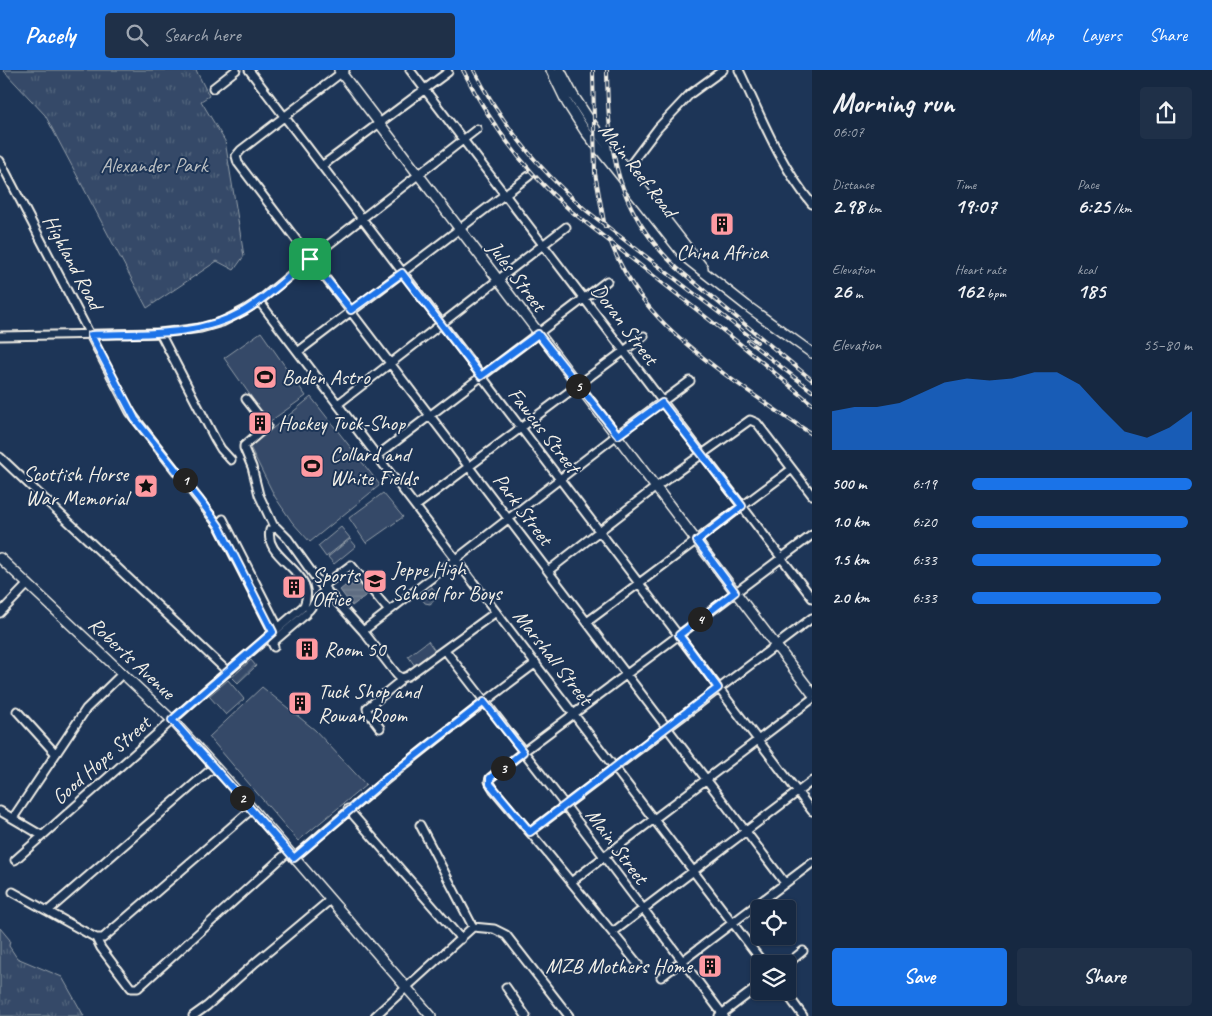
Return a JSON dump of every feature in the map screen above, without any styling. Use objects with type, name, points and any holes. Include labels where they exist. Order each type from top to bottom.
[{"type":"main road","name":"Main Reef Road","points":[[551,70],[574,116],[604,147],[712,279],[812,353]]},
{"type":"main road","name":"Main Reef Road","points":[[560,70],[604,147]]},
{"type":"main road","name":"Jules Street","points":[[342,71],[538,334],[618,435],[812,694]]},
{"type":"main road","name":"Roberts Avenue","points":[[0,558],[172,720],[252,809],[431,1016]]},
{"type":"street","points":[[213,88],[236,70]]},
{"type":"street","name":"Fawcus Street","points":[[249,70],[812,811]]},
{"type":"street","name":"Doran Street","points":[[410,70],[542,246],[812,598]]},
{"type":"street","points":[[624,173],[658,128],[695,90],[723,70]]},
{"type":"street","points":[[739,70],[783,164],[796,185],[812,204]]},
{"type":"street","points":[[285,116],[342,71]]},
{"type":"street","points":[[323,165],[448,72]]},
{"type":"street","name":"Park Street","points":[[285,116],[236,156],[238,163],[250,182],[351,310],[468,467],[785,883]]},
{"type":"street","points":[[0,336],[160,333],[213,324],[235,316],[259,301],[310,259],[478,129]]},
{"type":"street","name":"Highland Road","points":[[0,161],[135,419],[219,526],[276,630]]},
{"type":"street","points":[[299,351],[528,176]]},
{"type":"street","points":[[338,404],[566,227]]},
{"type":"street","points":[[378,456],[607,281]]},
{"type":"street","name":"Marshall Street","points":[[259,301],[299,351],[757,955]]},
{"type":"street","points":[[160,333],[215,439],[231,460]]},
{"type":"street","points":[[416,506],[644,336]]},
{"type":"street","points":[[363,631],[690,381]]},
{"type":"street","points":[[246,399],[268,426],[244,448],[252,467],[259,495],[274,527],[279,529],[288,539],[324,588],[363,631],[399,677],[399,682],[367,708],[380,728]]},
{"type":"street","points":[[548,571],[656,487],[740,425],[750,420],[757,423],[812,495]]},
{"type":"street","points":[[0,457],[228,672]]},
{"type":"street","points":[[587,622],[792,469]]},
{"type":"street","points":[[223,519],[276,630]]},
{"type":"street","points":[[274,527],[269,532],[272,546],[282,559],[298,573],[305,588],[306,611]]},
{"type":"street","points":[[638,964],[494,790],[490,784],[490,778],[812,534]]},
{"type":"street","points":[[274,647],[272,643],[306,611],[324,588],[351,565],[388,611]]},
{"type":"street","points":[[0,613],[28,584]]},
{"type":"street","name":"Good Hope Street","points":[[15,860],[41,835],[276,630],[306,611]]},
{"type":"street","points":[[399,677],[404,678],[408,676],[496,612]]},
{"type":"street","points":[[530,832],[812,618]]},
{"type":"street","name":"Main Street","points":[[445,650],[565,805],[721,1015]]},
{"type":"street","points":[[96,938],[101,948],[132,988],[136,989],[291,855],[536,663]]},
{"type":"street","points":[[13,818],[88,705],[123,673]]},
{"type":"street","points":[[571,882],[812,699]]},
{"type":"street","points":[[17,710],[56,754]]},
{"type":"street","points":[[49,910],[214,766]]},
{"type":"street","points":[[613,932],[812,781]]},
{"type":"street","points":[[13,892],[101,939],[252,809]]},
{"type":"street","points":[[348,810],[461,939]]},
{"type":"street","points":[[0,811],[41,835]]},
{"type":"street","points":[[420,825],[473,927]]},
{"type":"street","points":[[662,977],[812,863]]},
{"type":"street","points":[[193,1016],[330,900]]},
{"type":"street","points":[[375,1016],[473,927]]},
{"type":"street","points":[[473,927],[494,929],[506,935],[569,1016]]},
{"type":"street","points":[[796,957],[803,951]]},
{"type":"street","points":[[506,987],[526,1016]]},
{"type":"street","points":[[721,1015],[751,991]]},
{"type":"street","points":[[791,1000],[803,1016]]},
{"type":"green space","name":"Alexander Park","points":[[3,70],[196,70],[209,96],[201,101],[225,141],[244,256],[234,270],[217,261],[147,308],[45,115]]},
{"type":"green space","name":"Boden Astro","points":[[261,332],[306,396],[269,422],[224,358]]},
{"type":"green space","name":"Collard and White Fields","points":[[311,397],[380,485],[310,542],[292,522],[275,497],[250,447]]},
{"type":"green space","points":[[383,493],[403,517],[366,543],[349,518]]},
{"type":"green space","points":[[341,527],[350,538],[326,557],[318,546]]},
{"type":"green space","points":[[350,539],[356,546],[334,564],[328,557]]},
{"type":"green space","points":[[432,587],[439,597],[430,604],[425,603],[420,596]]},
{"type":"green space","points":[[428,641],[435,651],[415,666],[408,656]]},
{"type":"green space","points":[[251,660],[256,666],[238,683],[232,677]]},
{"type":"green space","points":[[228,680],[244,699],[226,715],[209,696]]},
{"type":"green space","points":[[262,687],[315,730],[366,785],[298,841],[209,737]]},
{"type":"green space","points":[[0,928],[10,940],[9,946],[17,958],[62,977],[84,1016],[0,1016]]},
{"type":"shaded area","points":[[356,577],[369,593],[352,606],[340,590]]},
{"type":"railway","points":[[463,70],[497,128],[524,163],[554,196],[739,343],[812,404]]},
{"type":"railway","points":[[474,70],[497,110],[523,146],[553,180],[587,211],[757,342]]},
{"type":"railway","points":[[593,70],[595,173],[605,227]]},
{"type":"railway","points":[[607,70],[610,127],[614,153],[628,201],[640,224],[677,268],[812,380]]},
{"type":"railway","points":[[611,243],[632,284],[645,302],[674,333],[727,376],[812,434]]},
{"type":"railway","points":[[748,341],[812,391]]},
{"type":"place","name":"China Africa","points":[[722,224]]},
{"type":"place","name":"Boden Astro","points":[[265,377]]},
{"type":"place","name":"Hockey Tuck-Shop","points":[[260,423]]},
{"type":"place","name":"Collard and White Fields","points":[[312,466]]},
{"type":"place","name":"Scottish Horse War Memorial","points":[[146,486]]},
{"type":"place","name":"Jeppe High School for Boys","points":[[375,581]]},
{"type":"place","name":"Sports Office","points":[[294,587]]},
{"type":"place","name":"Room 50","points":[[307,649]]},
{"type":"place","name":"Tuck Shop and Rowan Room","points":[[300,703]]},
{"type":"place","name":"MZB Mothers Home","points":[[710,966]]},
{"type":"route","points":[[310,259],[351,310],[402,273],[481,376],[538,334],[618,435],[662,403],[742,506],[697,541],[735,592],[679,635],[718,688],[530,832],[490,784],[490,778],[523,752],[484,702],[348,810],[294,858],[172,720],[273,632],[219,526],[130,412],[91,335],[160,333],[201,328],[222,322],[259,301],[310,259]]}]
